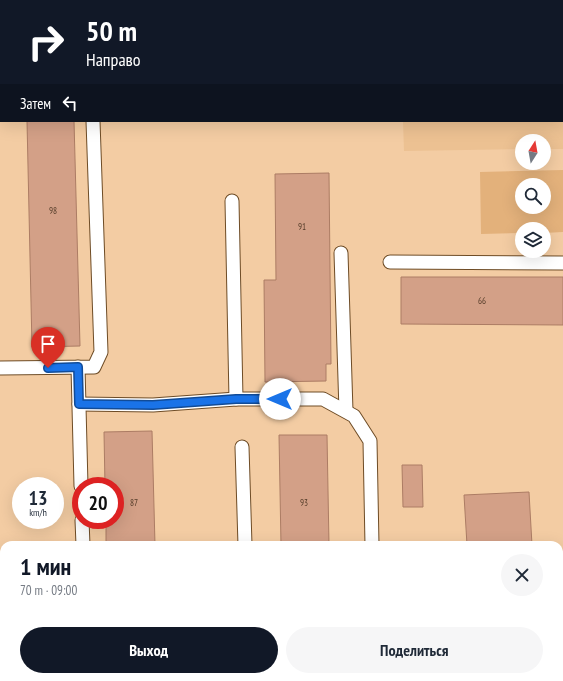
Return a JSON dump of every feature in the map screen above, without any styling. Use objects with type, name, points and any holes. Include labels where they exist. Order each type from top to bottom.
[{"type":"lane","points":[[0,368],[94,367],[101,352],[93,122]]},
{"type":"lane","points":[[232,202],[236,399]]},
{"type":"lane","points":[[341,253],[346,411]]},
{"type":"lane","points":[[390,262],[563,263]]},
{"type":"lane","points":[[78,367],[81,477]]},
{"type":"lane","points":[[79,404],[153,405],[236,399],[323,399],[354,416],[370,441],[372,541]]},
{"type":"lane","points":[[242,447],[245,541]]},
{"type":"lane","points":[[82,529],[83,541]]},
{"type":"shaded area","points":[[403,122],[563,122],[563,149],[551,149],[551,134],[515,134],[515,149],[404,151]]},
{"type":"shaded area","points":[[563,170],[563,232],[551,233],[551,222],[515,222],[515,233],[481,234],[480,172]]},
{"type":"building","points":[[27,122],[74,122],[80,346],[32,347]]},
{"type":"building","points":[[329,173],[331,364],[326,364],[326,381],[265,382],[264,280],[276,280],[275,174]]},
{"type":"building","points":[[401,277],[563,277],[563,325],[401,324]]},
{"type":"building","points":[[152,431],[155,541],[106,541],[106,529],[124,529],[124,477],[105,477],[104,432]]},
{"type":"building","points":[[279,435],[327,435],[329,541],[281,541]]},
{"type":"building","points":[[402,465],[422,465],[423,507],[403,507]]},
{"type":"building","points":[[529,492],[532,541],[467,541],[464,495]]},
{"type":"route","points":[[48,368],[78,367],[79,404],[153,405],[236,399],[280,399]]}]
